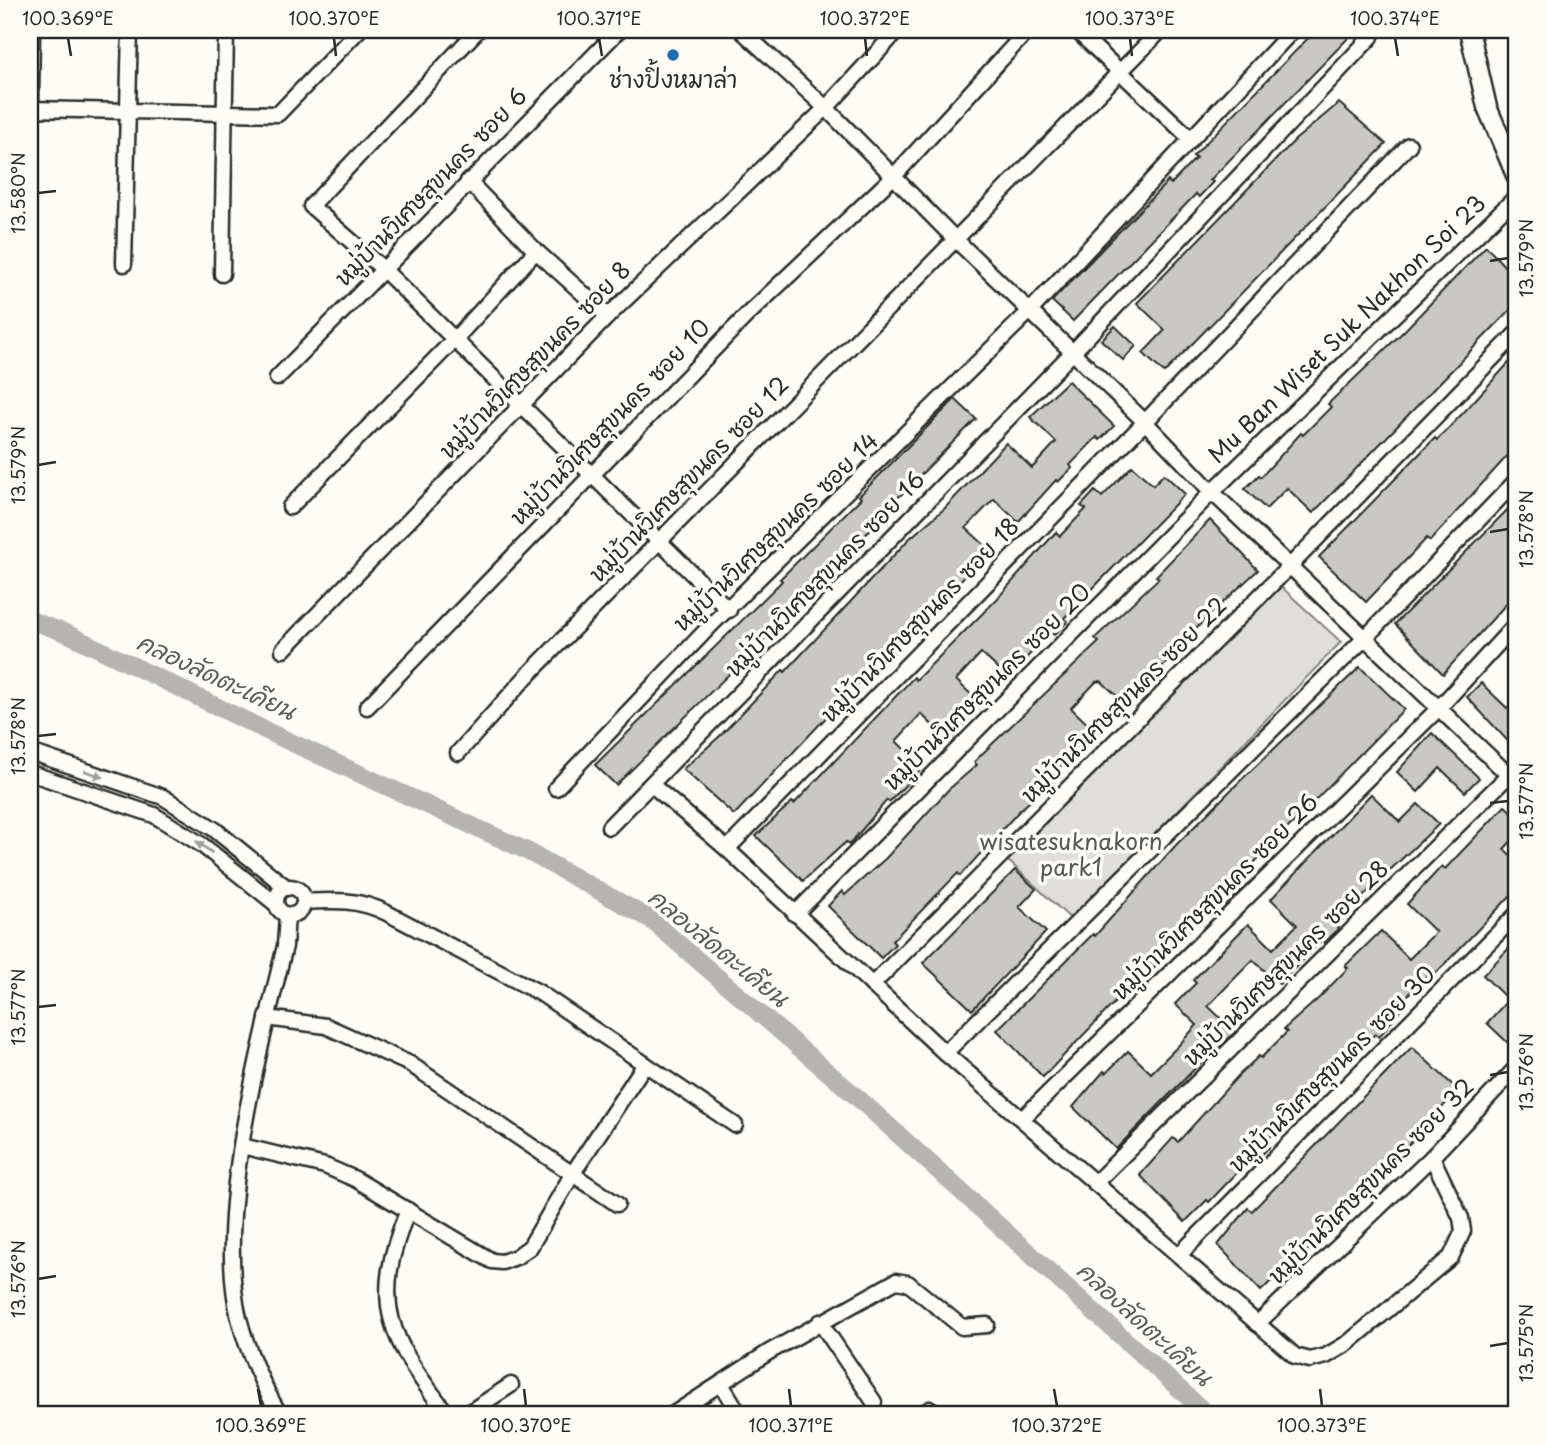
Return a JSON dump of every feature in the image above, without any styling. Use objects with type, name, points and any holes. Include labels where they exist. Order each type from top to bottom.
[{"type":"street","points":[[30,163],[32,30]]},
{"type":"street","points":[[124,264],[130,30]]},
{"type":"street","points":[[222,274],[226,30]]},
{"type":"street","points":[[31,109],[278,114],[359,30]]},
{"type":"street","points":[[478,30],[311,206],[383,268],[729,610]]},
{"type":"street","name":"หมู่บ้านวิเศษสุขนคร ซอย 6","points":[[277,378],[619,30]]},
{"type":"street","name":"หมู่บ้านวิเศษสุขนคร ซอย 8","points":[[283,650],[608,316],[826,108],[898,30]]},
{"type":"street","name":"หมู่บ้านวิเศษสุขนคร ซอย 10","points":[[367,707],[746,316],[894,176],[1028,30]]},
{"type":"street","points":[[1076,30],[1190,138]]},
{"type":"street","name":"หมู่บ้านวิเศษสุขนคร ซอย 12","points":[[458,753],[527,677],[1161,30]]},
{"type":"street","name":"หมู่บ้านวิเศษสุขนคร ซอย 14","points":[[556,788],[729,610],[1031,310],[1293,30]]},
{"type":"street","points":[[1469,30],[1475,66],[1487,107],[1516,174]]},
{"type":"street","points":[[748,32],[955,239],[1145,422],[1212,492],[1439,708],[1514,775]]},
{"type":"street","name":"หมู่บ้านวิเศษสุขนคร ซอย 16","points":[[608,827],[1073,352],[1371,37]]},
{"type":"street","name":"หมู่บ้านวิเศษสุขนคร ซอย 18","points":[[727,849],[1145,422],[1409,145]]},
{"type":"street","points":[[468,181],[536,251],[608,316]]},
{"type":"street","name":"Mu Ban Wiset Suk Nakhon Soi 23","points":[[1212,492],[1514,199]]},
{"type":"street","points":[[290,507],[455,339],[536,251]]},
{"type":"street","name":"หมู่บ้านวิเศษสุขนคร ซอย 22","points":[[872,985],[1290,566],[1516,334]]},
{"type":"street","points":[[945,1053],[1366,637],[1516,481]]},
{"type":"street","name":"หมู่บ้านวิเศษสุขนคร ซอย 20","points":[[795,914],[1212,492]]},
{"type":"street","name":"หมู่บ้านวิเศษสุขนคร ซอย 26","points":[[1022,1119],[1439,708],[1516,624]]},
{"type":"street","points":[[30,752],[163,797],[214,829],[287,888],[297,889],[304,902]]},
{"type":"street","points":[[30,773],[164,821],[202,845],[282,909],[299,912],[304,902]]},
{"type":"street","name":"หมู่บ้านวิเศษสุขนคร ซอย 28","points":[[1095,1183],[1514,775]]},
{"type":"street","points":[[652,785],[727,849],[945,1053],[1295,1356],[1310,1360],[1326,1356],[1348,1343],[1451,1257],[1463,1231],[1461,1217],[1432,1157]]},
{"type":"street","points":[[164,821],[173,804]]},
{"type":"street","points":[[234,871],[249,857]]},
{"type":"street","points":[[281,1415],[272,1402],[239,1318],[233,1278],[232,1242],[242,1146],[267,1018],[285,946],[278,894],[287,888]]},
{"type":"street","points":[[304,902],[347,900],[368,903],[540,993],[735,1125]]},
{"type":"street","name":"หมู่บ้านวิเศษสุขนคร ซอย 30","points":[[1179,1255],[1516,915]]},
{"type":"street","points":[[267,1018],[326,1026],[410,1064],[617,1204]]},
{"type":"street","points":[[242,1146],[325,1166],[355,1179],[492,1261],[502,1262],[516,1257],[530,1247],[573,1173],[645,1064]]},
{"type":"street","name":"หมู่บ้านวิเศษสุขนคร ซอย 32","points":[[1257,1324],[1432,1157],[1516,1068]]},
{"type":"street","points":[[408,1210],[392,1249],[387,1276],[388,1304],[400,1348],[448,1415]]},
{"type":"street","points":[[672,1415],[820,1322],[896,1281],[908,1283],[962,1327],[987,1325]]},
{"type":"street","points":[[820,1322],[874,1402]]},
{"type":"street","points":[[721,1384],[740,1415]]},
{"type":"street","points":[[466,1415],[511,1385]]},
{"type":"street","points":[[919,1415],[930,1409],[943,1415]]},
{"type":"green space","name":"wisatesuknakorn park1","points":[[1275,581],[1341,642],[1072,920],[1004,857]]},
{"type":"building","points":[[1316,30],[1356,30],[1210,180],[1213,182],[1199,197],[1196,194],[1073,321],[1052,301],[1168,181],[1171,184],[1196,158],[1193,156]]},
{"type":"building","points":[[1339,103],[1386,144],[1164,373],[1143,353],[1165,330],[1137,303],[1295,140]]},
{"type":"building","points":[[1486,246],[1516,279],[1516,304],[1313,513],[1287,488],[1266,509],[1245,489],[1259,475],[1261,477],[1301,433],[1303,435],[1331,407],[1328,404],[1403,332]]},
{"type":"building","points":[[1115,326],[1136,346],[1123,360],[1101,340]]},
{"type":"building","points":[[1516,355],[1516,459],[1510,453],[1430,541],[1427,538],[1366,602],[1319,557],[1435,438],[1437,440]]},
{"type":"building","points":[[1068,381],[1114,426],[1100,440],[1097,437],[1070,465],[1072,468],[1058,482],[1056,480],[1018,522],[994,499],[966,528],[989,549],[907,639],[873,674],[870,671],[734,815],[683,769],[720,736],[783,670],[785,672],[909,539],[945,508],[1006,443],[1032,468],[1056,442],[1030,417]]},
{"type":"building","points":[[955,399],[976,419],[874,522],[876,524],[782,622],[616,785],[595,765],[782,581],[780,579]]},
{"type":"building","points":[[1132,466],[1153,485],[1164,474],[1185,494],[1064,618],[1068,621],[1054,635],[1050,632],[1008,678],[981,653],[956,680],[981,704],[949,741],[921,714],[896,741],[923,767],[889,802],[887,800],[849,845],[846,842],[803,881],[756,836],[792,802],[794,804],[914,677],[916,680],[997,599],[1056,532],[1060,536],[1086,509],[1081,506],[1095,491],[1102,497]]},
{"type":"building","points":[[1516,501],[1516,543],[1509,551],[1516,559],[1516,593],[1443,674],[1395,624]]},
{"type":"building","points":[[1210,520],[1258,570],[1204,620],[1128,706],[1101,681],[1096,682],[1071,708],[1099,735],[1085,749],[1081,745],[1053,774],[1057,778],[1020,810],[960,876],[958,873],[892,941],[895,944],[881,958],[828,906],[842,891],[845,895],[886,858],[948,790],[977,765],[974,762],[1099,642],[1095,638],[1159,578],[1156,576]]},
{"type":"building","points":[[1360,667],[1404,709],[1247,870],[1245,867],[1167,955],[1147,975],[1144,972],[1043,1077],[997,1030],[1093,934],[1095,936],[1176,845],[1236,785]]},
{"type":"building","points":[[1481,683],[1507,708],[1516,699],[1516,750],[1467,697]]},
{"type":"building","points":[[1432,733],[1479,778],[1465,792],[1440,768],[1418,792],[1397,772]]},
{"type":"building","points":[[1371,794],[1400,822],[1418,804],[1439,824],[1373,886],[1336,926],[1339,928],[1325,943],[1322,940],[1279,984],[1253,960],[1236,977],[1208,1006],[1235,1032],[1221,1046],[1219,1044],[1116,1149],[1073,1107],[1104,1071],[1106,1073],[1128,1051],[1151,1073],[1178,1046],[1197,1025],[1175,1004],[1196,983],[1193,980],[1248,924],[1273,949],[1297,925],[1271,899]]},
{"type":"building","points":[[1505,806],[1516,816],[1516,836],[1504,849],[1516,860],[1516,890],[1436,973],[1433,970],[1406,997],[1408,1000],[1379,1037],[1375,1034],[1264,1143],[1269,1147],[1255,1162],[1251,1158],[1209,1202],[1207,1200],[1185,1222],[1140,1175],[1173,1138],[1178,1142],[1238,1076],[1287,1032],[1284,1029],[1319,998],[1348,968],[1345,966],[1381,931],[1409,959],[1436,932],[1407,904],[1442,866],[1445,869]]},
{"type":"building","points":[[1015,870],[1036,889],[1019,907],[1046,932],[972,1010],[923,963]]},
{"type":"building","points":[[1516,941],[1516,1034],[1508,1043],[1487,1023],[1508,1000],[1483,975]]},
{"type":"building","points":[[1412,1047],[1458,1090],[1361,1197],[1341,1212],[1304,1255],[1301,1252],[1261,1291],[1218,1245],[1248,1208],[1252,1211]]},
{"type":"waterway","name":"คลองลัดตะเคียน","points":[[30,620],[68,634],[273,734],[527,851],[650,919],[859,1099],[1208,1415]]},
{"type":"place","name":"ช่างปิ้งหมาล่า","points":[[673,55]]}]
